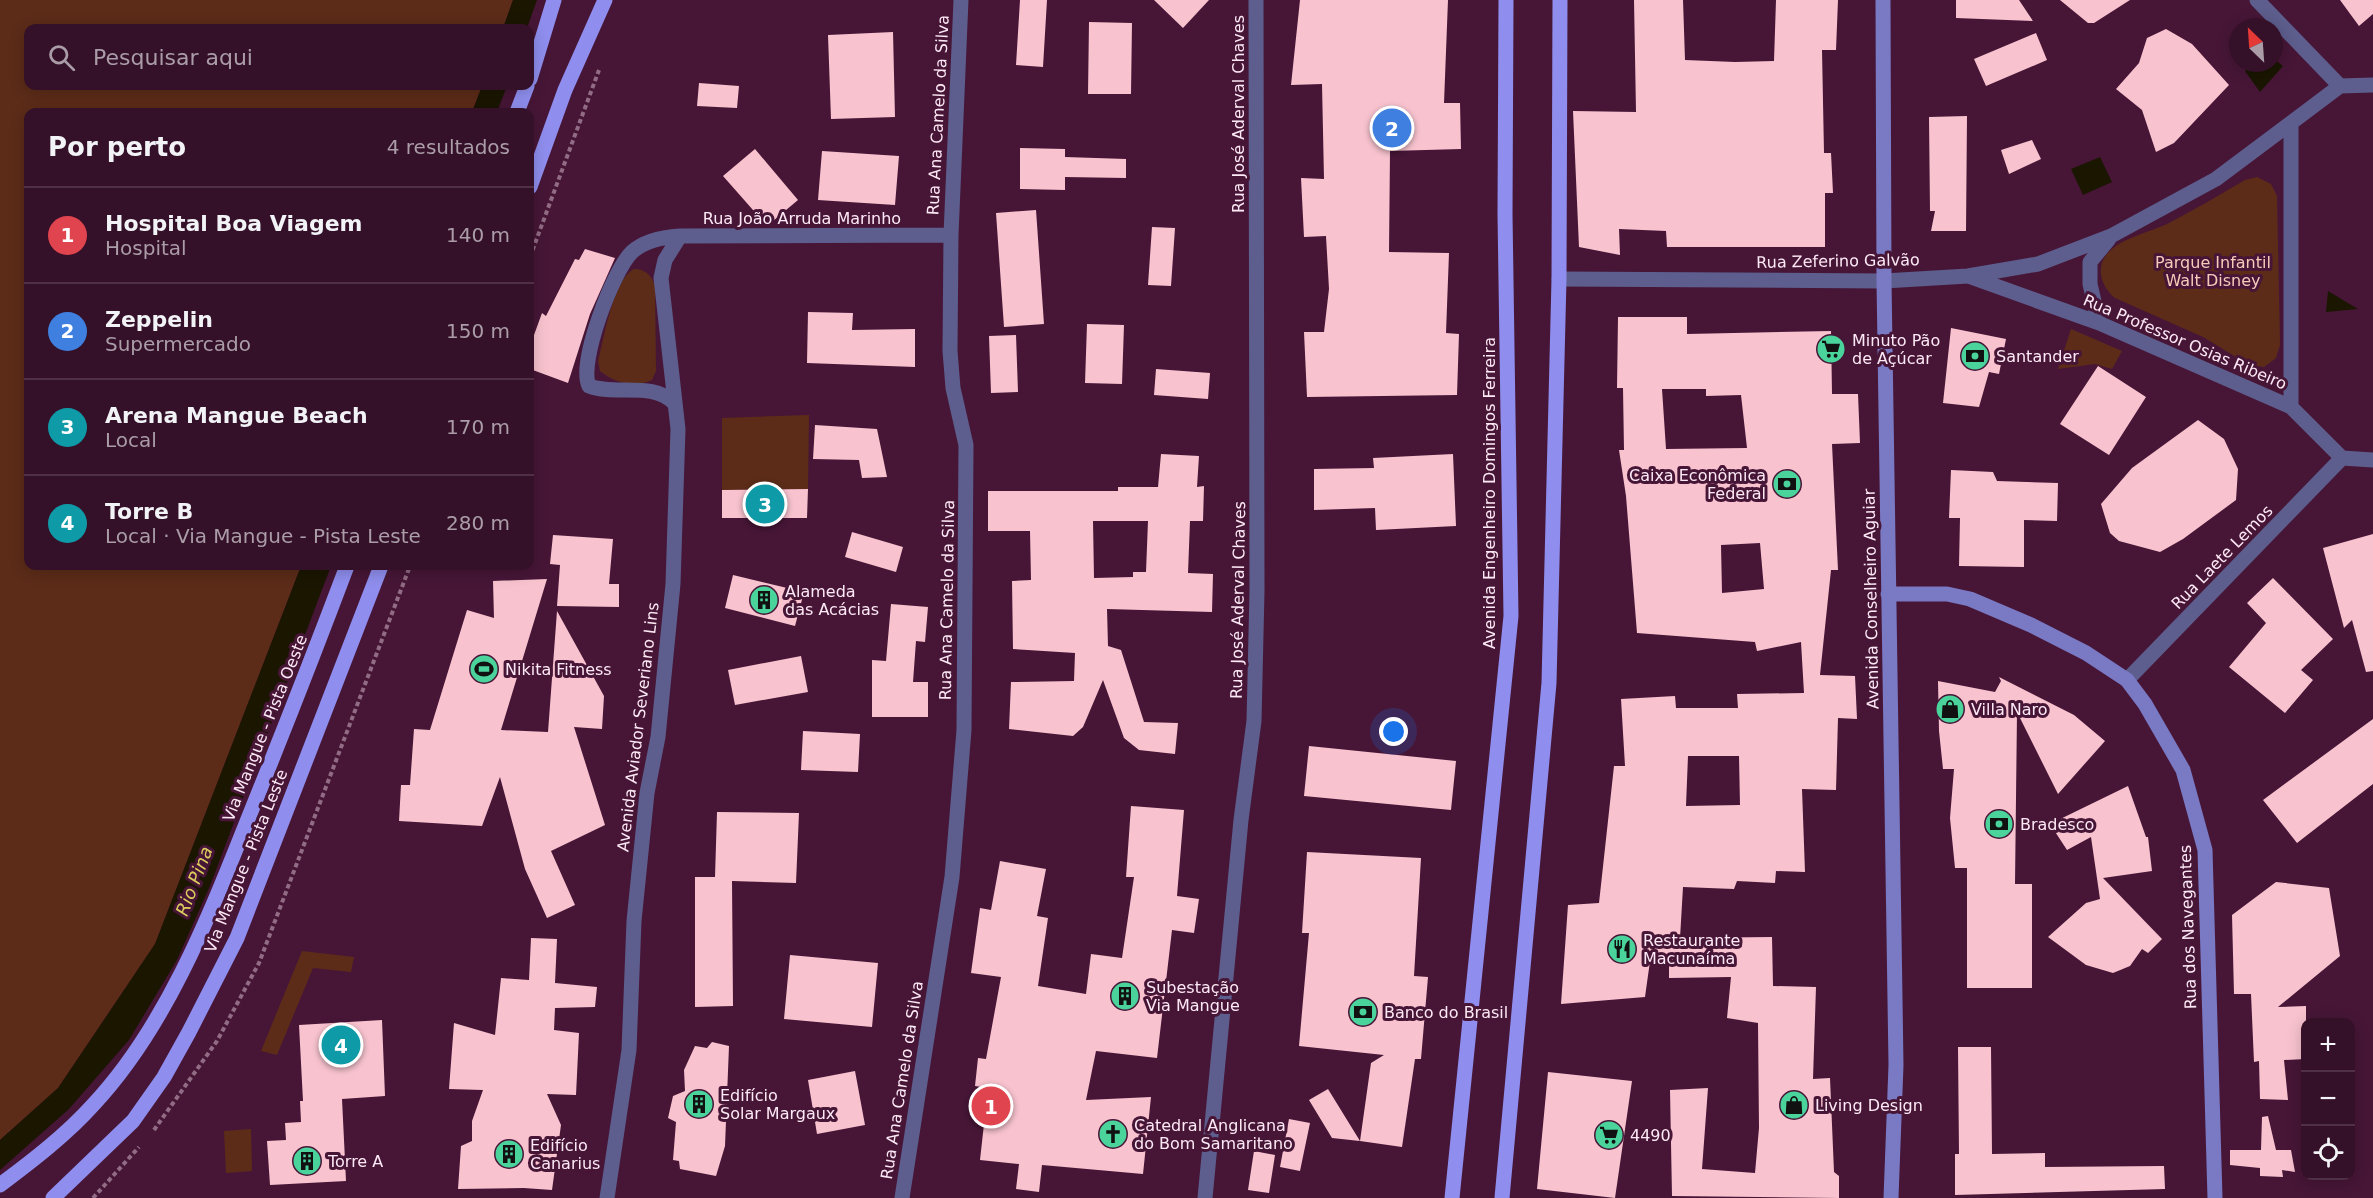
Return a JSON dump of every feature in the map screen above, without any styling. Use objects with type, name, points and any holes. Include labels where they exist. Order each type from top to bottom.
[{"type":"main road","points":[[534,65],[554,0]]},
{"type":"main road","points":[[534,176],[565,90],[605,0]]},
{"type":"main road","name":"Avenida Engenheiro Domingos Ferreira","points":[[1452,1198],[1510,616],[1505,214],[1506,0]]},
{"type":"main road","points":[[1502,1198],[1549,683],[1558,279],[1560,0]]},
{"type":"main road","name":"Avenida Conselheiro Aguiar","points":[[1883,0],[1884,281],[1896,1065],[1891,1198]]},
{"type":"main road","points":[[519,108],[525,90]]},
{"type":"main road","name":"Via Mangue - Pista Oeste","points":[[0,1185],[26,1166],[93,1106],[125,1066],[183,970],[221,886],[303,683],[345,570]]},
{"type":"main road","name":"Via Mangue - Pista Leste","points":[[53,1198],[133,1121],[164,1077],[189,1032],[237,938],[379,570]]},
{"type":"main road","name":"Rua dos Navegantes","points":[[1888,594],[1947,594],[1970,599],[2031,624],[2077,648],[2127,680],[2145,704],[2183,770],[2205,850],[2215,1198]]},
{"type":"street","name":"Rua Ana Camelo da Silva","points":[[902,1198],[952,877],[964,730],[967,471],[966,445],[953,388],[950,351],[951,235],[961,0]]},
{"type":"street","name":"Rua José Aderval Chaves","points":[[1204,1198],[1241,820],[1254,721],[1257,591],[1256,0]]},
{"type":"street","points":[[2257,0],[2340,86],[2373,85]]},
{"type":"street","name":"Rua Zeferino Galvão","points":[[1558,279],[1884,281],[1968,276],[2038,264],[2111,236],[2217,179],[2291,126],[2340,86]]},
{"type":"street","points":[[2291,126],[2291,406]]},
{"type":"street","name":"Rua João Arruda Marinho","points":[[665,260],[680,236],[951,235]]},
{"type":"street","points":[[674,403],[661,393],[601,391],[589,386],[585,376],[593,339],[618,270],[633,251],[644,244],[680,236]]},
{"type":"street","name":"Rua Zeferino Galvão","points":[[2099,323],[2090,284],[2090,262],[2111,236]]},
{"type":"street","name":"Avenida Aviador Severiano Lins","points":[[607,1198],[629,1050],[636,898],[646,793],[658,737],[673,584],[678,429],[661,278],[665,260]]},
{"type":"street","name":"Rua Professor Osias Ribeiro","points":[[1968,276],[2099,323],[2291,406],[2342,458]]},
{"type":"street","points":[[2342,458],[2373,460]]},
{"type":"street","name":"Rua Laete Lemos","points":[[2127,680],[2342,458]]},
{"type":"path","points":[[534,245],[603,60]]},
{"type":"green space","points":[[0,0],[513,0],[504,24],[24,24],[24,90],[480,90],[474,108],[24,108],[24,570],[299,570],[155,944],[58,1088],[0,1140]]},
{"type":"green space","name":"Parque Infantil Walt Disney","points":[[2257,177],[2271,184],[2277,196],[2280,345],[2276,358],[2264,367],[2249,365],[2203,337],[2115,298],[2107,289],[2101,271],[2103,260],[2113,248],[2169,223],[2245,180]]},
{"type":"green space","points":[[634,269],[647,273],[655,285],[656,371],[652,380],[638,384],[625,383],[606,375],[600,371],[598,361],[606,325],[620,284]]},
{"type":"green space","points":[[2071,329],[2122,351],[2112,369],[2095,364],[2058,369]]},
{"type":"green space","points":[[809,415],[808,489],[722,490],[722,418]]},
{"type":"green space","points":[[302,951],[354,957],[351,972],[313,968],[277,1055],[261,1051]]},
{"type":"green space","points":[[251,1129],[252,1171],[226,1173],[224,1131]]},
{"type":"water","points":[[513,0],[537,0],[528,24],[504,24]]},
{"type":"water","points":[[2246,72],[2278,72],[2260,92]]},
{"type":"water","points":[[480,90],[505,90],[499,108],[474,108]]},
{"type":"water","points":[[2100,157],[2112,182],[2083,195],[2071,169]]},
{"type":"water","points":[[2328,291],[2358,309],[2326,312]]},
{"type":"water","name":"Rio Pina","points":[[299,570],[329,570],[210,886],[177,960],[129,1040],[69,1109],[0,1170],[0,1140],[58,1088],[155,944]]},
{"type":"building","points":[[1020,0],[1047,0],[1043,67],[1016,65]]},
{"type":"building","points":[[1154,0],[1209,0],[1183,28]]},
{"type":"building","points":[[1300,0],[1448,0],[1444,103],[1460,103],[1461,149],[1390,151],[1389,252],[1449,253],[1446,333],[1459,334],[1457,395],[1307,397],[1304,332],[1324,332],[1329,289],[1326,236],[1304,237],[1301,178],[1324,179],[1322,84],[1291,85]]},
{"type":"building","points":[[1634,0],[1683,0],[1685,60],[1735,62],[1774,61],[1776,0],[1838,0],[1836,50],[1822,50],[1824,153],[1831,153],[1833,193],[1825,193],[1825,247],[1667,247],[1666,231],[1619,229],[1620,255],[1579,247],[1573,111],[1636,112]]},
{"type":"building","points":[[1956,0],[2019,0],[2033,21],[1956,18]]},
{"type":"building","points":[[2060,0],[2130,0],[2094,23],[2088,23]]},
{"type":"building","points":[[2340,0],[2373,0],[2373,14],[2359,26]]},
{"type":"building","points":[[1089,22],[1132,23],[1131,94],[1088,94]]},
{"type":"building","points":[[2166,29],[2192,44],[2229,85],[2174,143],[2156,152],[2142,110],[2116,89],[2139,63],[2147,38]]},
{"type":"building","points":[[893,32],[895,117],[831,119],[828,35]]},
{"type":"building","points":[[2036,33],[2047,60],[1986,86],[1974,59]]},
{"type":"building","points":[[699,83],[739,86],[737,108],[697,106]]},
{"type":"building","points":[[1967,116],[1966,231],[1931,231],[1935,211],[1930,211],[1929,117]]},
{"type":"building","points":[[2032,140],[2041,159],[2009,174],[2001,150]]},
{"type":"building","points":[[1020,148],[1065,149],[1065,157],[1126,159],[1126,178],[1065,177],[1065,190],[1020,189]]},
{"type":"building","points":[[755,149],[798,200],[767,226],[723,176]]},
{"type":"building","points":[[822,151],[899,156],[895,205],[818,200]]},
{"type":"building","points":[[1036,210],[1044,324],[1004,327],[996,213]]},
{"type":"building","points":[[1152,227],[1175,228],[1171,286],[1148,285]]},
{"type":"building","points":[[585,249],[615,258],[590,314],[568,383],[534,370],[534,335],[542,313],[546,316],[575,259],[579,260]]},
{"type":"building","points":[[808,312],[853,313],[852,330],[915,329],[915,367],[807,363]]},
{"type":"building","points":[[1618,317],[1687,317],[1687,334],[1831,331],[1832,394],[1858,394],[1860,443],[1832,444],[1838,570],[1831,570],[1820,675],[1855,676],[1857,719],[1838,718],[1836,790],[1802,789],[1805,872],[1776,871],[1775,883],[1737,881],[1734,889],[1683,887],[1680,938],[1772,937],[1773,986],[1816,987],[1813,1079],[1830,1078],[1834,1172],[1839,1176],[1839,1198],[1672,1196],[1670,1090],[1708,1088],[1702,1169],[1755,1173],[1759,1128],[1758,1023],[1727,1018],[1731,977],[1669,978],[1669,955],[1651,954],[1645,997],[1561,1004],[1568,905],[1599,903],[1614,766],[1625,766],[1621,699],[1675,696],[1676,708],[1738,708],[1737,694],[1804,693],[1801,642],[1757,651],[1755,642],[1637,633],[1626,496],[1619,450],[1624,450],[1623,388],[1617,388]],"holes":[[[1662,389],[1706,389],[1706,396],[1741,395],[1747,448],[1666,449]],[[1760,543],[1764,589],[1722,593],[1721,545]],[[1688,756],[1739,756],[1740,805],[1686,806]]]},
{"type":"building","points":[[1087,324],[1124,325],[1122,384],[1085,383]]},
{"type":"building","name":"Santander","points":[[1951,328],[2006,339],[1999,374],[1989,372],[1979,407],[1943,403]]},
{"type":"building","points":[[1016,335],[1018,392],[991,393],[989,336]]},
{"type":"building","points":[[2098,366],[2146,397],[2109,455],[2060,424]]},
{"type":"building","points":[[1156,369],[1210,373],[1208,399],[1154,395]]},
{"type":"building","points":[[2198,420],[2224,439],[2238,469],[2236,500],[2183,539],[2160,552],[2119,541],[2110,533],[2101,504],[2132,468]]},
{"type":"building","points":[[815,425],[877,429],[887,477],[862,478],[859,460],[813,459]]},
{"type":"building","points":[[1161,454],[1199,456],[1197,487],[1204,486],[1203,521],[1190,521],[1188,573],[1213,574],[1212,612],[1107,609],[1108,646],[1121,650],[1144,722],[1178,723],[1175,754],[1139,750],[1124,738],[1103,680],[1083,727],[1073,736],[1009,729],[1011,682],[1074,681],[1075,653],[1013,649],[1012,581],[1031,580],[1030,531],[988,531],[988,491],[1118,491],[1118,487],[1158,487]],"holes":[[[1093,521],[1148,521],[1146,572],[1133,572],[1133,577],[1094,578]]]},
{"type":"building","points":[[1453,454],[1456,526],[1376,530],[1375,508],[1314,510],[1314,469],[1374,468],[1373,458]]},
{"type":"building","points":[[1951,470],[1993,472],[1997,481],[2058,483],[2057,521],[2024,520],[2024,567],[1959,566],[1960,518],[1949,518]]},
{"type":"building","points":[[808,489],[807,518],[722,518],[722,490]]},
{"type":"building","points":[[852,532],[903,547],[896,572],[845,557]]},
{"type":"building","points":[[2373,534],[2373,671],[2366,672],[2352,620],[2344,628],[2323,548]]},
{"type":"building","points":[[553,535],[613,539],[609,584],[619,584],[619,607],[557,606],[560,565],[550,564]]},
{"type":"building","name":"Alameda das Acácias","points":[[733,575],[804,592],[795,626],[725,608]]},
{"type":"building","points":[[2273,578],[2333,639],[2301,670],[2313,680],[2285,713],[2229,667],[2266,623],[2247,603]]},
{"type":"building","points":[[547,579],[501,730],[548,732],[557,611],[604,696],[602,729],[574,727],[605,825],[551,851],[575,905],[547,918],[525,869],[500,777],[482,826],[399,821],[401,785],[410,785],[414,729],[430,730],[467,610],[494,618],[493,581]]},
{"type":"building","points":[[891,604],[928,607],[925,642],[916,641],[913,682],[928,682],[928,717],[872,717],[872,660],[886,661]]},
{"type":"building","points":[[801,656],[808,692],[735,705],[728,670]]},
{"type":"building","points":[[1999,677],[2074,715],[2105,741],[2058,794],[2017,712],[2015,884],[2032,884],[2032,988],[1967,988],[1967,868],[1955,868],[1950,818],[1954,769],[1943,769],[1939,731],[1938,681],[1995,692],[2001,681]]},
{"type":"building","points":[[2373,719],[2373,784],[2297,843],[2263,800]]},
{"type":"building","points":[[803,731],[860,734],[858,772],[801,770]]},
{"type":"building","points":[[1309,746],[1456,761],[1451,810],[1304,796]]},
{"type":"building","points":[[2128,786],[2146,837],[2148,837],[2152,871],[2103,878],[2162,939],[2148,953],[2142,949],[2130,966],[2113,973],[2086,965],[2048,937],[2086,903],[2100,899],[2091,837],[2067,850],[2050,824]]},
{"type":"building","points":[[1131,806],[1184,810],[1177,896],[1199,899],[1194,933],[1172,930],[1157,1058],[1096,1051],[1086,1100],[1151,1097],[1143,1174],[1042,1165],[1039,1192],[1016,1189],[1019,1164],[980,1160],[988,1088],[975,1086],[978,1058],[986,1059],[1001,977],[971,973],[980,908],[991,910],[1000,861],[1046,869],[1037,916],[1048,918],[1038,986],[1086,994],[1091,954],[1122,958],[1134,877],[1126,877]]},
{"type":"building","points":[[717,812],[799,813],[796,883],[732,881],[733,1006],[695,1007],[695,877],[715,877]]},
{"type":"building","points":[[1307,852],[1421,858],[1414,976],[1428,977],[1421,1059],[1415,1059],[1402,1147],[1360,1141],[1371,1063],[1384,1055],[1299,1046],[1309,933],[1302,933]]},
{"type":"building","points":[[2276,882],[2329,888],[2340,956],[2278,1007],[2306,1006],[2306,1018],[2301,1018],[2301,1059],[2284,1060],[2288,1100],[2260,1099],[2259,1061],[2254,1062],[2251,994],[2234,994],[2232,915]]},
{"type":"building","points":[[531,938],[557,939],[555,983],[597,987],[595,1007],[555,1008],[554,1030],[579,1033],[576,1095],[547,1094],[561,1125],[552,1190],[458,1189],[461,1146],[472,1141],[472,1121],[483,1090],[449,1089],[454,1023],[495,1035],[501,978],[529,980]]},
{"type":"building","points":[[790,955],[878,963],[872,1027],[784,1019]]},
{"type":"building","points":[[382,1020],[385,1096],[342,1099],[346,1181],[270,1185],[267,1141],[286,1140],[285,1123],[301,1122],[300,1101],[303,1101],[299,1025]]},
{"type":"building","name":"Edifício Solar Margaux","points":[[712,1042],[729,1046],[725,1146],[716,1176],[680,1169],[679,1161],[673,1160],[676,1122],[668,1118],[673,1096],[685,1091],[684,1070],[695,1046],[707,1048]]},
{"type":"building","points":[[1958,1047],[1991,1047],[1992,1154],[2045,1153],[2045,1167],[2164,1166],[2165,1189],[1955,1195],[1955,1154],[1959,1154]]},
{"type":"building","points":[[855,1071],[865,1125],[817,1134],[808,1080]]},
{"type":"building","points":[[1548,1072],[1632,1081],[1615,1198],[1537,1189]]},
{"type":"building","points":[[1328,1089],[1360,1141],[1332,1138],[1309,1100]]},
{"type":"building","points":[[2268,1116],[2276,1150],[2291,1150],[2295,1172],[2282,1170],[2283,1177],[2260,1176],[2260,1168],[2230,1165],[2230,1150],[2261,1150],[2262,1117]]},
{"type":"building","points":[[1289,1119],[1310,1123],[1300,1171],[1280,1167]]},
{"type":"building","points":[[1254,1151],[1275,1155],[1269,1193],[1248,1190]]},
{"type":"place","name":"Zeppelin","points":[[1392,128]]},
{"type":"place","name":"Minuto Pão de Açúcar","points":[[1831,349]]},
{"type":"place","name":"Santander","points":[[1975,356]]},
{"type":"place","name":"Caixa Econômica Federal","points":[[1787,484]]},
{"type":"place","name":"Arena Mangue Beach","points":[[765,504]]},
{"type":"place","name":"Alameda das Acácias","points":[[764,600]]},
{"type":"place","name":"Nikita Fitness","points":[[484,669]]},
{"type":"place","name":"Villa Naro","points":[[1950,709]]},
{"type":"place","name":"Bradesco","points":[[1999,824]]},
{"type":"place","name":"Restaurante Macunaíma","points":[[1622,949]]},
{"type":"place","name":"Subestação Via Mangue","points":[[1125,996]]},
{"type":"place","name":"Banco do Brasil","points":[[1363,1012]]},
{"type":"place","name":"Torre B","points":[[341,1045]]},
{"type":"place","name":"Edifício Solar Margaux","points":[[699,1104]]},
{"type":"place","name":"Living Design","points":[[1794,1105]]},
{"type":"place","name":"Hospital Boa Viagem","points":[[991,1106]]},
{"type":"place","name":"Catedral Anglicana do Bom Samaritano","points":[[1113,1134]]},
{"type":"place","name":"4490","points":[[1609,1135]]},
{"type":"place","name":"Edifício Canarius","points":[[509,1154]]},
{"type":"place","name":"Torre A","points":[[307,1161]]}]
